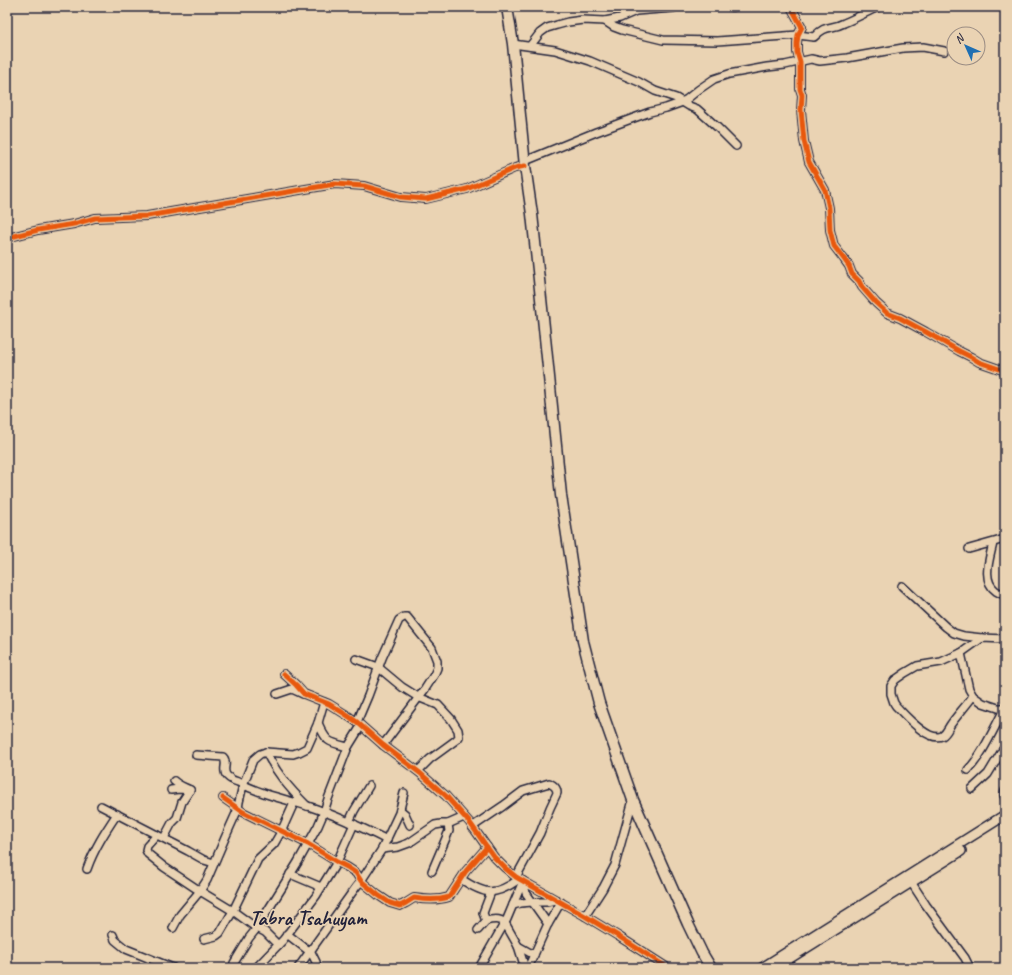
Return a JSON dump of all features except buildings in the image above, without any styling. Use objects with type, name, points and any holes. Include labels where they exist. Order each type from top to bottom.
[{"type":"highway","points":[[507,7],[513,44],[525,164],[532,214],[561,495],[583,641],[599,703],[633,800],[688,924],[711,968]]},
{"type":"main road","points":[[762,968],[1005,815]]},
{"type":"main road","points":[[774,968],[1005,822]]},
{"type":"street","points":[[530,46],[540,33],[547,28],[568,22],[582,20],[605,21],[620,18],[636,11],[676,7]]},
{"type":"street","points":[[791,7],[802,27],[798,35],[797,52],[800,62],[800,89],[802,95],[801,110],[803,117],[804,141],[809,162],[825,190],[829,208],[830,230],[834,246],[849,266],[852,274],[876,303],[887,313],[900,318],[979,362],[1005,371]]},
{"type":"street","points":[[605,21],[622,30],[663,40],[717,41],[798,35],[814,37],[821,30],[827,27],[842,24],[878,7]]},
{"type":"street","points":[[513,44],[555,50],[590,61],[639,82],[655,91],[676,98],[697,109],[736,146]]},
{"type":"street","points":[[7,238],[95,218],[147,216],[335,184],[364,186],[401,197],[426,199],[467,189],[596,132],[682,102],[714,79],[729,74],[785,65],[811,59],[820,60],[847,58],[903,48],[923,47],[944,51]]},
{"type":"street","points":[[969,549],[1005,540]]},
{"type":"street","points":[[993,543],[987,574],[988,580],[996,591],[1005,595]]},
{"type":"street","points":[[902,586],[954,633],[964,636],[1005,639]]},
{"type":"street","points":[[234,963],[308,844],[324,812],[348,747],[359,724],[378,667],[399,620],[407,617],[432,648],[437,660],[437,668],[434,675],[383,745]]},
{"type":"street","points":[[973,696],[945,734],[938,737],[926,733],[896,706],[894,703],[891,686],[900,677],[917,666],[941,662],[961,653],[982,638]]},
{"type":"street","points":[[961,653],[969,689],[973,696],[984,703],[998,708],[1005,708]]},
{"type":"street","points":[[356,659],[378,667],[402,687],[418,697],[438,705],[451,719],[458,730],[458,737],[456,740],[430,759],[418,771]]},
{"type":"street","points":[[284,674],[304,694]]},
{"type":"street","points":[[277,694],[292,689],[328,704],[359,724],[383,745],[418,771],[446,796],[472,827],[494,857],[505,868],[519,879],[585,916],[668,968]]},
{"type":"street","points":[[173,928],[180,915],[207,880],[238,809],[243,785],[253,760],[260,754],[266,752],[293,754],[307,748],[318,723],[324,702]]},
{"type":"street","points":[[968,770],[974,763],[1005,708],[1005,704]]},
{"type":"street","points":[[318,723],[327,740],[333,744],[348,747]]},
{"type":"street","points":[[972,789],[988,774],[1005,746]]},
{"type":"street","points":[[266,752],[272,764],[288,786],[307,806]]},
{"type":"street","points":[[196,755],[223,757],[226,761],[224,771],[228,778],[267,795],[324,812],[352,823],[387,840]]},
{"type":"street","points":[[174,781],[190,790]]},
{"type":"street","points":[[472,827],[523,791],[549,783],[557,790],[540,833],[519,879],[513,905],[505,923],[480,968]]},
{"type":"street","points":[[256,968],[278,945],[316,896],[337,862],[352,823],[354,812],[369,786]]},
{"type":"street","points":[[171,790],[190,790]]},
{"type":"street","points":[[190,790],[182,802],[177,818],[160,836],[147,846],[146,850],[148,854],[164,867],[265,932],[278,945]]},
{"type":"street","points":[[1005,790],[1005,798]]},
{"type":"street","points":[[298,968],[361,881],[382,849],[400,810],[404,793]]},
{"type":"street","points":[[223,798],[243,812],[308,844],[347,867],[356,873],[361,881],[378,895],[390,903],[400,906],[414,898],[438,900],[449,897],[466,870],[487,848]]},
{"type":"street","points":[[585,916],[603,888],[615,864],[633,800]]},
{"type":"street","points":[[204,939],[216,936],[220,933],[233,911],[258,859],[274,844],[294,803]]},
{"type":"street","points":[[101,806],[204,860],[214,863]]},
{"type":"street","points":[[400,810],[405,814],[410,825]]},
{"type":"street","points":[[86,869],[91,856],[103,835],[118,814]]},
{"type":"street","points":[[382,849],[398,848],[410,844],[435,825],[448,824],[464,817]]},
{"type":"street","points":[[432,871],[449,831],[448,824]]},
{"type":"street","points":[[290,874],[321,887]]},
{"type":"street","points":[[461,879],[474,887],[487,892],[498,892],[510,886],[519,879]]},
{"type":"street","points":[[519,879],[526,893],[548,924]]},
{"type":"street","points":[[912,882],[926,905],[965,958],[970,968]]},
{"type":"street","points":[[486,921],[483,913],[491,892]]},
{"type":"street","points":[[513,905],[532,902],[559,901]]},
{"type":"street","points":[[527,968],[559,901]]},
{"type":"street","points":[[478,930],[486,921],[497,919],[502,920],[518,946],[527,968]]},
{"type":"street","points":[[287,934],[310,951],[316,962],[316,968]]},
{"type":"street","points":[[113,935],[115,940],[126,948],[173,968]]},
{"type":"street","points":[[518,946],[534,955]]},
{"type":"cycle path","points":[[791,7],[802,27],[798,35],[797,52],[800,62],[800,89],[802,95],[801,110],[804,141],[809,162],[825,190],[829,208],[830,230],[834,246],[862,287],[887,313],[900,318],[979,362],[1005,371]]},
{"type":"cycle path","points":[[7,238],[95,218],[147,216],[335,184],[364,186],[401,197],[426,199],[467,189],[515,168],[525,166]]},
{"type":"cycle path","points":[[284,674],[304,694],[329,704],[357,722],[383,745],[420,773],[446,796],[470,823],[494,857],[516,877],[585,916],[668,968]]},
{"type":"cycle path","points":[[223,798],[243,812],[308,844],[347,867],[356,873],[361,881],[378,895],[390,903],[400,906],[414,898],[432,900],[449,897],[466,871],[487,847]]},
{"type":"district","name":"Tabra Tsahuyam","points":[[308,918]]}]
